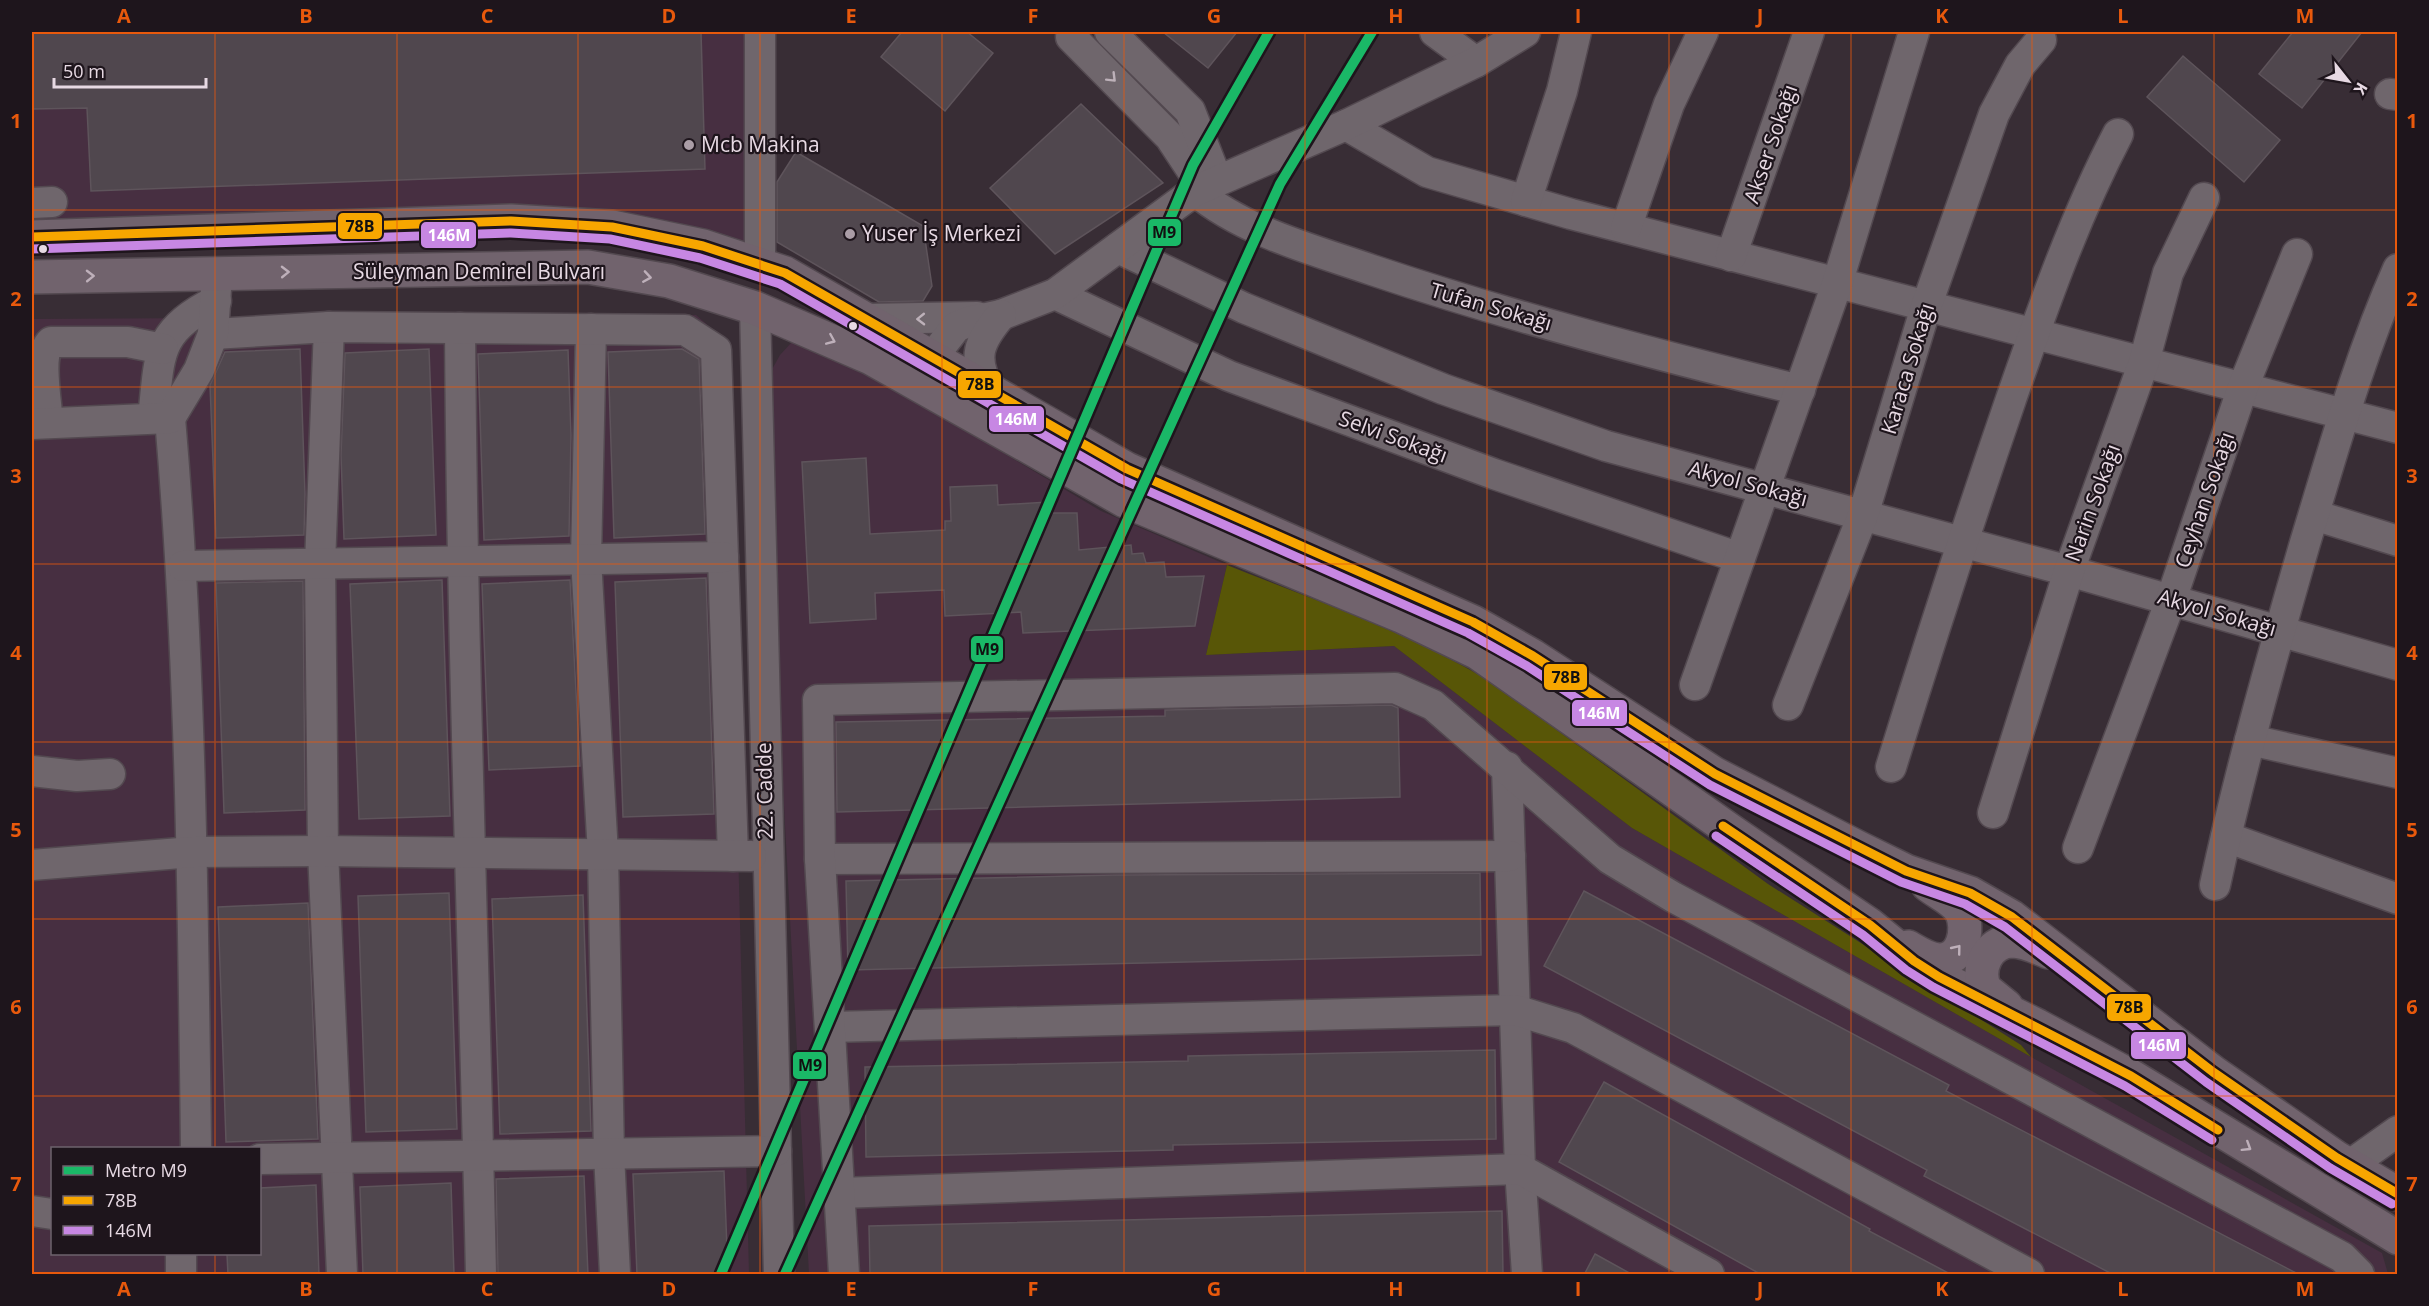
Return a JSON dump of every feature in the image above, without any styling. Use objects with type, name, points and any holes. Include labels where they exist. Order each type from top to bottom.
[{"type":"main road","name":"Süleyman Demirel Bulvarı","points":[[32,237],[511,221],[612,227],[703,246],[785,273],[865,319],[931,373],[1125,501],[1401,616],[1478,653],[1734,833],[1870,925],[1914,961],[1939,977],[2033,1023],[2131,1076],[2397,1238]]},
{"type":"main road","name":"Süleyman Demirel Bulvarı","points":[[32,277],[217,287],[588,267],[669,281],[754,308],[871,358],[990,390],[1127,469],[1249,525],[1410,594],[1507,640],[1715,774],[1906,871],[1951,885],[1990,904],[2012,917],[2213,1072],[2350,1165],[2391,1182]]},
{"type":"main road","points":[[1870,925],[1920,954],[1936,960],[1947,960],[1956,953],[1964,939],[1965,922],[1960,909],[1906,871]]},
{"type":"main road","points":[[2033,1023],[1985,989],[1980,969],[1985,958],[1999,945],[2010,941],[2026,942],[2074,964]]},
{"type":"street","points":[[760,32],[760,266]]},
{"type":"street","points":[[1075,32],[1071,37],[1170,137],[1205,186]]},
{"type":"street","points":[[1110,32],[1190,111],[1205,186]]},
{"type":"street","points":[[1436,32],[1476,62]]},
{"type":"street","points":[[931,373],[956,327],[1001,315],[1055,294],[1205,186],[1346,125],[1476,62],[1525,32]]},
{"type":"street","points":[[1526,201],[1562,91],[1576,32]]},
{"type":"street","points":[[1626,228],[1669,104],[1703,32]]},
{"type":"street","name":"Akser Sokağı","points":[[1731,256],[1809,32]]},
{"type":"street","points":[[1695,685],[1837,284],[1914,32]]},
{"type":"street","name":"Karaca Sokağı","points":[[1788,705],[1863,515],[1926,307],[1994,114],[2020,65],[2041,40]]},
{"type":"street","points":[[1346,125],[1427,172],[1526,201],[1837,284],[2397,428]]},
{"type":"street","points":[[1891,767],[1962,542],[2034,334],[2094,180],[2118,134]]},
{"type":"street","name":"Tufan Sokağı","points":[[1205,186],[1231,218],[1311,249],[1432,290],[1658,356],[1800,390]]},
{"type":"street","name":"Narin Sokağı","points":[[1993,813],[2069,571],[2144,362],[2168,273],[2204,198]]},
{"type":"street","name":"Akyol Sokağı","points":[[1118,248],[1244,308],[1443,389],[1606,446],[2069,571],[2397,664]]},
{"type":"street","name":"Ceyhan Sokağı","points":[[2078,848],[2170,600],[2244,387],[2297,254]]},
{"type":"street","points":[[2215,885],[2250,740],[2314,515],[2344,414],[2390,308],[2397,268]]},
{"type":"street","points":[[163,349],[128,342],[51,342],[47,346],[43,360],[40,424],[161,418],[199,370],[213,334],[217,287]]},
{"type":"street","points":[[196,1147],[193,852],[183,566],[161,418],[158,360],[169,336],[217,287]]},
{"type":"street","name":"Selvi Sokağı","points":[[1055,294],[1228,375],[1494,474],[1740,558]]},
{"type":"street","name":"22. Cadde","points":[[754,308],[779,1275]]},
{"type":"street","points":[[865,319],[951,319],[1001,315]]},
{"type":"street","points":[[990,390],[981,375],[979,351],[982,340],[1001,315]]},
{"type":"street","points":[[213,334],[329,327],[685,330],[716,350],[733,855]]},
{"type":"street","points":[[329,327],[320,564],[323,850],[342,1275]]},
{"type":"street","points":[[460,328],[462,561],[472,852],[481,1275]]},
{"type":"street","points":[[591,329],[586,559],[603,854],[609,1154],[615,1275]]},
{"type":"street","points":[[2314,515],[2397,541]]},
{"type":"street","points":[[183,566],[723,557]]},
{"type":"street","points":[[844,1275],[820,859],[818,700],[1395,688],[1433,705],[1508,767],[1610,859],[1673,897],[2342,1257],[2359,1275]]},
{"type":"street","points":[[2250,740],[2397,773]]},
{"type":"street","points":[[1508,767],[1520,1169],[1527,1275]]},
{"type":"street","points":[[32,771],[86,777],[110,774]]},
{"type":"street","points":[[2226,837],[2397,899]]},
{"type":"street","points":[[32,865],[193,852],[323,850],[767,856]]},
{"type":"street","points":[[820,859],[1510,856]]},
{"type":"street","points":[[831,1027],[1515,1010],[1573,1028],[2029,1275]]},
{"type":"street","points":[[2350,1165],[2397,1131]]},
{"type":"street","points":[[261,1159],[776,1151]]},
{"type":"street","points":[[840,1192],[1520,1169],[1709,1275]]},
{"type":"street","points":[[32,1211],[51,1214]]},
{"type":"street","points":[[181,1255],[181,1275]]},
{"type":"shaded area","points":[[32,32],[765,32],[759,245],[32,222]]},
{"type":"shaded area","points":[[696,315],[725,340],[749,1274],[32,1274],[32,319]]},
{"type":"shaded area","points":[[792,342],[818,343],[1101,511],[1227,565],[1206,655],[1394,646],[1632,828],[2031,1057],[2382,1253],[2388,1274],[809,1274],[777,675],[770,373],[780,355]]},
{"type":"shaded area","points":[[1227,565],[1394,632],[1491,682],[1768,884],[2021,1045],[2031,1057],[1632,828],[1394,646],[1206,655]]},
{"type":"building","points":[[32,32],[701,32],[705,169],[91,191],[87,108],[33,109]]},
{"type":"building","points":[[902,32],[967,32],[993,53],[945,111],[881,57]]},
{"type":"building","points":[[1163,32],[1237,32],[1208,68]]},
{"type":"building","points":[[2293,32],[2362,32],[2302,108],[2259,74]]},
{"type":"building","points":[[2183,56],[2280,140],[2244,182],[2147,97]]},
{"type":"building","points":[[1081,104],[1163,183],[1055,254],[990,188]]},
{"type":"building","name":"Yuser İş Merkezi","points":[[796,152],[923,226],[932,286],[923,301],[879,302],[777,242],[777,182]]},
{"type":"building","points":[[300,349],[305,494],[304,535],[216,538],[210,385],[225,352]]},
{"type":"building","points":[[429,349],[436,535],[344,539],[341,455],[345,353]]},
{"type":"building","points":[[682,349],[699,359],[705,534],[614,538],[608,352]]},
{"type":"building","points":[[568,350],[571,435],[569,536],[484,540],[478,354]]},
{"type":"building","points":[[866,458],[870,534],[945,530],[945,521],[951,521],[950,487],[997,485],[998,505],[1048,502],[1049,513],[1077,513],[1079,550],[1131,545],[1132,554],[1143,553],[1146,563],[1164,562],[1166,577],[1204,576],[1195,626],[1023,633],[1021,612],[945,616],[944,590],[875,593],[876,619],[810,623],[802,462]]},
{"type":"building","points":[[706,578],[714,814],[623,817],[615,582]]},
{"type":"building","points":[[442,580],[450,816],[359,819],[350,584]]},
{"type":"building","points":[[570,580],[580,766],[489,770],[482,584]]},
{"type":"building","points":[[303,581],[305,810],[224,813],[216,583]]},
{"type":"building","points":[[1391,705],[1398,708],[1400,797],[837,812],[836,722],[1165,716],[1165,710]]},
{"type":"building","points":[[1480,873],[1481,955],[848,970],[846,881],[1114,875]]},
{"type":"building","points":[[1584,891],[1949,1085],[1946,1091],[2300,1275],[2114,1275],[1924,1176],[1927,1170],[1544,966]]},
{"type":"building","points":[[449,893],[457,1129],[366,1132],[358,896]]},
{"type":"building","points":[[583,895],[591,1131],[500,1134],[492,899]]},
{"type":"building","points":[[308,903],[318,1139],[226,1142],[218,907]]},
{"type":"building","points":[[1495,1050],[1496,1139],[1173,1145],[1173,1150],[866,1157],[865,1067],[1188,1061],[1188,1056]]},
{"type":"building","points":[[1604,1082],[1952,1275],[1762,1275],[1559,1162]]},
{"type":"building","points":[[724,1171],[728,1275],[637,1275],[633,1174]]},
{"type":"building","points":[[584,1176],[588,1275],[498,1275],[496,1179]]},
{"type":"building","points":[[451,1183],[454,1275],[363,1275],[360,1187]]},
{"type":"building","points":[[316,1185],[319,1275],[228,1275],[227,1255],[261,1255],[261,1188]]},
{"type":"building","points":[[1502,1211],[1503,1275],[870,1275],[869,1226]]},
{"type":"building","points":[[1595,1254],[1633,1275],[1584,1275]]},
{"type":"metro line","name":"M9","points":[[721,1274],[1193,165],[1269,32]]},
{"type":"metro line","name":"M9","points":[[785,1274],[1280,184],[1372,32]]},
{"type":"transit line","name":"78B","points":[[32,237],[511,221],[612,227],[703,246],[785,273],[1127,469],[1473,622],[1533,656],[1715,774],[1906,871],[1970,893],[2012,917],[2213,1072],[2337,1158],[2398,1194]]},
{"type":"transit line","name":"146M","points":[[32,249],[511,233],[610,239],[700,258],[780,284],[1121,479],[1468,633],[1527,666],[1710,785],[1901,882],[1965,904],[2005,927],[2206,1082],[2330,1168],[2392,1204]]},
{"type":"transit line","name":"78B","points":[[1723,826],[1870,925],[1914,961],[1939,977],[2131,1076],[2218,1130]]},
{"type":"transit line","name":"146M","points":[[1716,836],[1863,935],[1906,970],[1933,987],[2125,1086],[2212,1140]]},
{"type":"place","name":"Mcb Makina","points":[[689,145]]},
{"type":"place","name":"Yuser İş Merkezi","points":[[850,234]]}]
